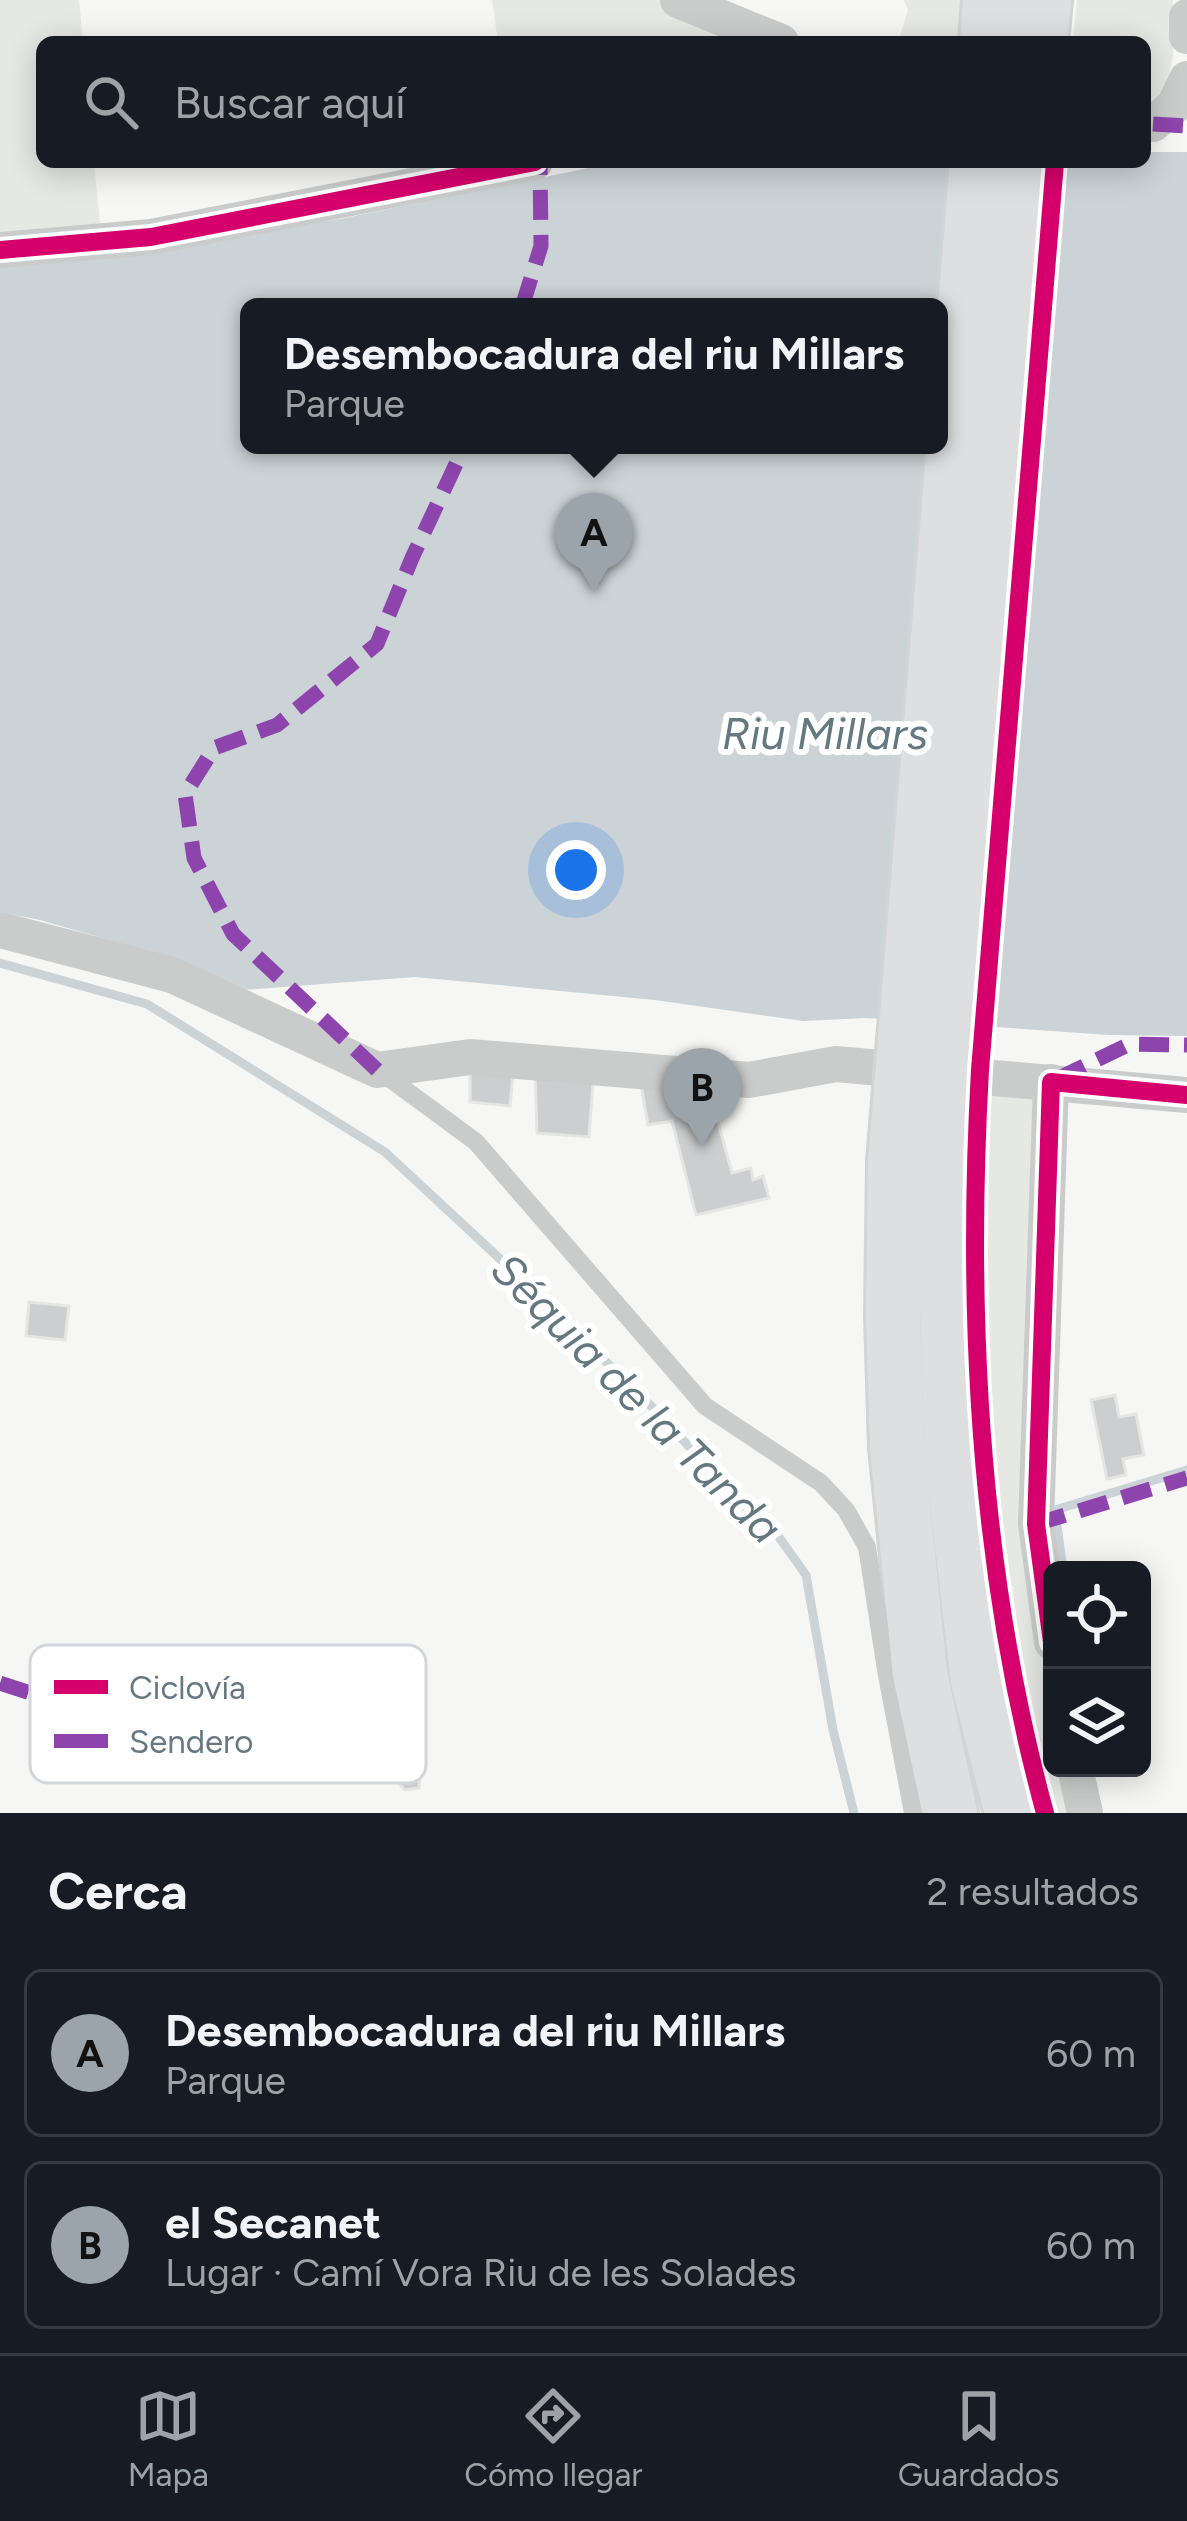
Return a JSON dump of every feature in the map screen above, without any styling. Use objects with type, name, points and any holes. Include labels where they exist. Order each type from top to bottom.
[{"type":"main road","points":[[987,36],[990,0]]},
{"type":"main road","points":[[977,168],[921,1164],[947,1307],[951,1452],[979,1680],[1012,1813]]},
{"type":"main road","points":[[950,1813],[920,1674],[897,1447],[892,1316],[921,1164],[1029,168]]},
{"type":"street","points":[[678,0],[766,36]]},
{"type":"street","points":[[1187,17],[1187,36]]},
{"type":"street","points":[[1151,124],[1174,106],[1187,80]]},
{"type":"street","points":[[0,250],[152,237],[504,168]]},
{"type":"street","points":[[0,930],[172,975],[377,1070],[470,1057],[749,1081],[836,1064],[1187,1095]]},
{"type":"street","points":[[1043,1576],[1036,1524],[1051,1082]]},
{"type":"street","points":[[1078,1777],[1085,1813]]},
{"type":"lane","points":[[377,1070],[476,1142],[705,1406],[821,1484],[856,1524],[867,1547],[913,1813]]},
{"type":"shaded area","points":[[0,0],[79,0],[82,36],[36,36],[36,168],[95,168],[101,234],[0,242]]},
{"type":"shaded area","points":[[492,0],[666,0],[753,36],[497,36]]},
{"type":"shaded area","points":[[904,0],[964,0],[962,36],[900,36],[908,10]]},
{"type":"shaded area","points":[[1077,0],[1173,0],[1169,74],[1151,106],[1151,36],[1074,36]]},
{"type":"shaded area","points":[[984,1082],[1044,1087],[1032,1534],[1043,1616],[1043,1777],[1070,1777],[1079,1813],[1051,1813],[1038,1764],[1017,1655],[986,1438],[977,1219]]},
{"type":"water","name":"Riu Millars","points":[[1151,152],[1187,152],[1187,1036],[867,1018],[803,1021],[655,1000],[415,977],[244,990],[177,960],[0,912],[0,263],[340,219],[589,168],[1151,168]]},
{"type":"building","points":[[470,1070],[513,1074],[510,1106],[470,1102]]},
{"type":"building","points":[[535,1075],[593,1082],[589,1137],[537,1133]]},
{"type":"building","points":[[641,1085],[710,1093],[732,1173],[751,1168],[753,1180],[763,1176],[769,1198],[696,1215],[672,1121],[648,1125]]},
{"type":"building","points":[[29,1302],[69,1306],[65,1340],[26,1336]]},
{"type":"building","points":[[1115,1395],[1119,1417],[1136,1414],[1144,1455],[1123,1459],[1126,1475],[1107,1479],[1091,1400]]},
{"type":"building","points":[[398,1783],[419,1783],[419,1788],[405,1790]]},
{"type":"waterway","name":"Séquia de la Tanda","points":[[0,963],[147,1004],[385,1152],[656,1411],[747,1509],[776,1533],[806,1575],[833,1730],[854,1813]]},
{"type":"waterway","points":[[1055,1510],[1187,1470]]},
{"type":"waterway","points":[[1056,1518],[1062,1561]]},
{"type":"marked path","points":[[1153,124],[1187,126]]},
{"type":"marked path","points":[[525,298],[541,246],[540,168]]},
{"type":"marked path","points":[[377,1070],[233,934],[194,858],[185,794],[214,748],[277,725],[377,644],[461,454]]},
{"type":"marked path","points":[[1057,1079],[1130,1044],[1187,1045]]},
{"type":"marked path","points":[[1036,1524],[1187,1478]]},
{"type":"marked path","points":[[0,1683],[30,1693]]},
{"type":"cycle path","points":[[0,250],[151,237],[504,168]]},
{"type":"cycle path","points":[[1045,1813],[1005,1630],[992,1538],[982,1444],[975,1257],[980,1070],[1055,168]]},
{"type":"cycle path","points":[[1043,1576],[1036,1524],[1051,1082],[1187,1095]]},
{"type":"place","name":"Desembocadura del riu Millars","points":[[594,592]]},
{"type":"place","name":"el Secanet","points":[[702,1147]]}]
